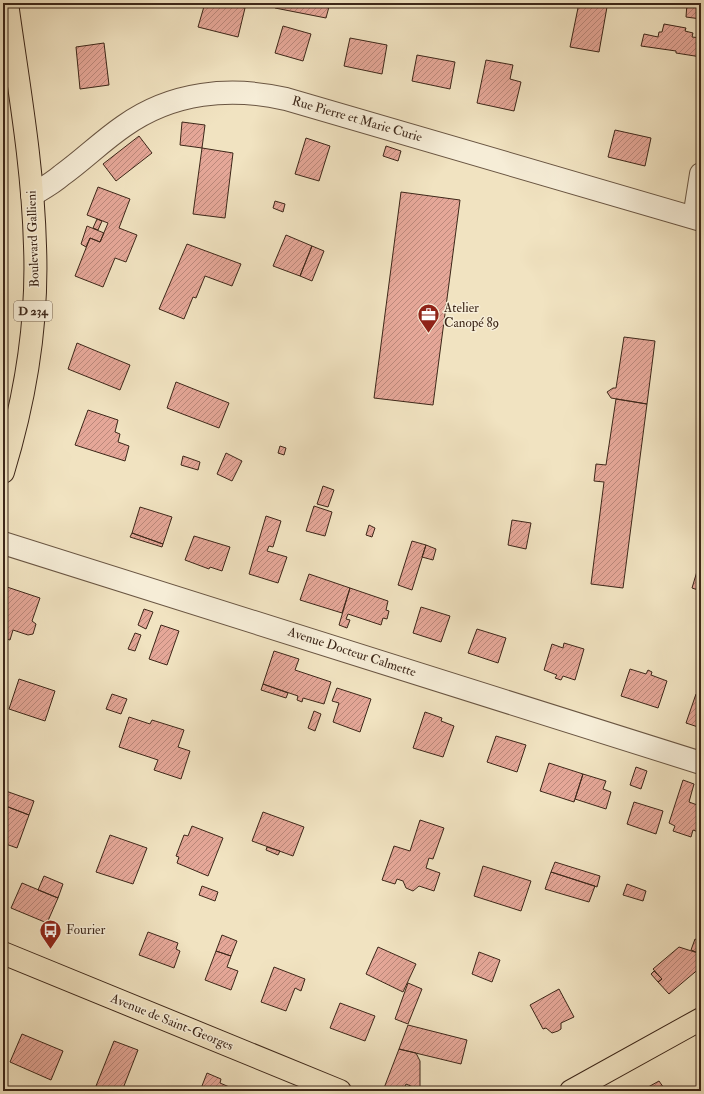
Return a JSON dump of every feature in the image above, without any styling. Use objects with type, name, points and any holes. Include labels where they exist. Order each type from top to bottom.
[{"type":"main road","name":"Boulevard Gallieni","points":[[3,472],[20,410],[28,365],[35,293],[35,246],[32,195],[8,46],[7,3]]},
{"type":"main road","name":"Avenue de Saint-Georges","points":[[3,953],[340,1091]]},
{"type":"main road","points":[[571,1091],[701,1019]]},
{"type":"street","name":"Rue Pierre et Marie Curie","points":[[32,195],[62,176],[124,126],[142,115],[184,98],[208,93],[245,92],[286,98],[697,219]]},
{"type":"street","points":[[697,219],[701,174]]},
{"type":"street","name":"Avenue Docteur Calmette","points":[[3,543],[701,763]]},
{"type":"building","points":[[205,3],[224,3],[245,8],[238,37],[198,27]]},
{"type":"building","points":[[277,3],[330,3],[326,18],[275,8]]},
{"type":"building","points":[[579,3],[607,7],[599,52],[570,47]]},
{"type":"building","points":[[687,3],[701,3],[701,19],[686,17]]},
{"type":"building","points":[[664,24],[686,28],[685,31],[693,33],[692,37],[701,38],[701,57],[676,53],[676,51],[641,46],[644,34],[658,37],[659,32],[662,32]]},
{"type":"building","points":[[283,26],[311,34],[303,61],[275,53]]},
{"type":"building","points":[[350,38],[387,45],[382,74],[344,66]]},
{"type":"building","points":[[104,43],[109,85],[80,89],[76,47]]},
{"type":"building","points":[[417,55],[455,62],[450,89],[412,81]]},
{"type":"building","points":[[486,60],[513,65],[510,79],[521,82],[514,111],[477,103]]},
{"type":"building","points":[[182,122],[205,125],[202,148],[180,145]]},
{"type":"building","points":[[615,130],[651,138],[645,166],[608,157]]},
{"type":"building","points":[[139,136],[152,153],[116,181],[103,164]]},
{"type":"building","points":[[306,138],[330,146],[319,181],[295,174]]},
{"type":"building","points":[[386,146],[401,151],[398,161],[383,156]]},
{"type":"building","points":[[202,148],[233,153],[225,218],[193,214]]},
{"type":"building","points":[[98,187],[130,199],[119,228],[137,235],[126,262],[115,258],[103,287],[75,276],[90,238],[100,242],[108,223],[87,215]]},
{"type":"building","points":[[401,192],[460,200],[433,405],[374,398]]},
{"type":"building","points":[[275,201],[285,204],[283,212],[273,208]]},
{"type":"building","points":[[97,219],[102,221],[98,230],[93,228]]},
{"type":"building","points":[[87,226],[104,233],[100,242],[90,238],[86,247],[81,244]]},
{"type":"building","points":[[286,235],[312,246],[300,276],[273,266]]},
{"type":"building","points":[[187,244],[241,264],[232,286],[205,276],[196,298],[193,297],[184,319],[159,309]]},
{"type":"building","points":[[312,246],[324,251],[312,281],[300,276]]},
{"type":"building","points":[[624,337],[655,341],[647,404],[611,398],[607,392],[613,388],[616,388]]},
{"type":"building","points":[[77,343],[130,365],[120,390],[68,369]]},
{"type":"building","points":[[176,382],[229,403],[219,428],[167,408]]},
{"type":"building","points":[[616,399],[647,404],[623,588],[591,584],[604,482],[594,481],[596,464],[606,465]]},
{"type":"building","points":[[88,410],[118,420],[115,432],[120,434],[118,442],[129,446],[125,461],[75,445]]},
{"type":"building","points":[[280,446],[286,448],[284,455],[278,453]]},
{"type":"building","points":[[226,453],[242,461],[232,481],[217,474]]},
{"type":"building","points":[[183,456],[200,462],[198,470],[181,465]]},
{"type":"building","points":[[323,486],[334,490],[328,507],[317,504]]},
{"type":"building","points":[[314,506],[332,512],[325,536],[306,531]]},
{"type":"building","points":[[140,507],[172,517],[163,544],[132,533]]},
{"type":"building","points":[[266,516],[281,521],[273,547],[269,546],[267,551],[287,557],[278,583],[249,574]]},
{"type":"building","points":[[512,520],[531,523],[526,549],[508,545]]},
{"type":"building","points":[[369,525],[375,528],[372,537],[366,535]]},
{"type":"building","points":[[132,533],[163,544],[162,547],[130,537]]},
{"type":"building","points":[[194,536],[230,547],[222,571],[210,567],[209,569],[185,560]]},
{"type":"building","points":[[412,541],[426,545],[412,590],[398,585]]},
{"type":"building","points":[[426,545],[436,549],[433,560],[422,557]]},
{"type":"building","points":[[701,558],[701,591],[692,588]]},
{"type":"building","points":[[309,574],[350,588],[342,613],[300,600]]},
{"type":"building","points":[[7,587],[40,598],[32,621],[36,624],[33,634],[28,635],[13,630],[10,640],[3,638],[3,597]]},
{"type":"building","points":[[350,588],[388,601],[386,610],[389,611],[387,619],[383,618],[381,625],[348,614],[346,619],[350,620],[347,628],[339,625]]},
{"type":"building","points":[[421,607],[450,616],[441,642],[413,633]]},
{"type":"building","points":[[144,609],[153,612],[146,629],[138,625]]},
{"type":"building","points":[[161,625],[179,631],[167,665],[149,659]]},
{"type":"building","points":[[477,629],[506,638],[498,663],[468,653]]},
{"type":"building","points":[[135,633],[141,635],[135,651],[128,649]]},
{"type":"building","points":[[564,643],[584,649],[575,680],[563,676],[561,680],[555,678],[557,675],[544,670],[552,644],[563,648]]},
{"type":"building","points":[[274,651],[299,659],[295,670],[331,682],[324,704],[303,698],[302,702],[297,700],[298,696],[263,684]]},
{"type":"building","points":[[630,669],[646,674],[648,670],[652,672],[651,675],[667,681],[658,708],[621,696]]},
{"type":"building","points":[[19,679],[55,691],[45,721],[9,709]]},
{"type":"building","points":[[263,684],[288,693],[286,698],[261,690]]},
{"type":"building","points":[[337,688],[371,699],[360,732],[333,722],[339,703],[332,701]]},
{"type":"building","points":[[112,694],[127,699],[121,714],[106,709]]},
{"type":"building","points":[[696,694],[701,695],[701,728],[686,723]]},
{"type":"building","points":[[314,711],[321,714],[315,731],[308,728]]},
{"type":"building","points":[[425,712],[442,718],[441,721],[454,726],[443,757],[413,748]]},
{"type":"building","points":[[129,717],[150,724],[152,720],[184,730],[178,747],[190,751],[181,779],[154,770],[158,760],[119,747]]},
{"type":"building","points":[[496,736],[526,745],[517,772],[487,762]]},
{"type":"building","points":[[549,763],[583,774],[574,802],[540,791]]},
{"type":"building","points":[[636,767],[647,771],[641,789],[630,785]]},
{"type":"building","points":[[583,774],[606,781],[603,789],[611,792],[606,809],[575,799]]},
{"type":"building","points":[[683,780],[694,784],[689,802],[700,806],[701,805],[701,833],[693,830],[691,837],[673,831],[675,826],[669,823]]},
{"type":"building","points":[[3,790],[34,801],[29,815],[3,805]]},
{"type":"building","points":[[634,802],[663,811],[656,834],[627,824]]},
{"type":"building","points":[[3,805],[29,815],[17,848],[3,843]]},
{"type":"building","points":[[263,812],[304,827],[293,856],[252,841]]},
{"type":"building","points":[[420,820],[444,828],[433,859],[429,858],[426,868],[440,873],[434,891],[419,886],[413,891],[406,888],[403,881],[397,879],[395,884],[382,880],[394,846],[410,851]]},
{"type":"building","points":[[192,826],[223,838],[208,876],[177,863],[179,857],[176,856],[184,835],[188,836]]},
{"type":"building","points":[[110,835],[147,848],[133,884],[96,872]]},
{"type":"building","points":[[267,847],[280,851],[278,855],[266,850]]},
{"type":"building","points":[[555,862],[600,876],[597,887],[551,872]]},
{"type":"building","points":[[483,866],[531,881],[521,911],[474,896]]},
{"type":"building","points":[[551,872],[595,886],[589,902],[545,889]]},
{"type":"building","points":[[44,876],[63,884],[58,898],[38,890]]},
{"type":"building","points":[[22,883],[58,898],[47,923],[11,908]]},
{"type":"building","points":[[627,884],[646,891],[643,901],[623,895]]},
{"type":"building","points":[[202,886],[218,892],[215,901],[199,895]]},
{"type":"building","points":[[148,932],[178,943],[176,949],[180,951],[174,968],[139,955]]},
{"type":"building","points":[[222,935],[237,941],[231,956],[216,951]]},
{"type":"building","points":[[695,939],[701,941],[701,954],[691,950]]},
{"type":"building","points":[[378,947],[416,964],[403,992],[366,974]]},
{"type":"building","points":[[679,947],[701,954],[701,967],[669,994],[658,982],[662,979],[653,969]]},
{"type":"building","points":[[216,951],[231,956],[227,967],[238,971],[231,990],[205,980]]},
{"type":"building","points":[[479,952],[500,960],[492,982],[472,974]]},
{"type":"building","points":[[274,967],[305,979],[301,991],[295,988],[286,1011],[261,1002]]},
{"type":"building","points":[[654,971],[662,979],[658,982],[651,974]]},
{"type":"building","points":[[408,983],[422,989],[408,1024],[395,1019]]},
{"type":"building","points":[[559,989],[574,1017],[561,1023],[561,1029],[552,1033],[546,1028],[543,1029],[530,1005]]},
{"type":"building","points":[[340,1003],[375,1016],[365,1041],[330,1028]]},
{"type":"building","points":[[408,1025],[467,1040],[461,1064],[399,1049]]},
{"type":"building","points":[[22,1034],[63,1051],[51,1080],[10,1062]]},
{"type":"building","points":[[114,1041],[138,1050],[122,1091],[94,1091]]},
{"type":"building","points":[[399,1049],[416,1053],[420,1061],[420,1090],[406,1084],[403,1091],[384,1088]]},
{"type":"building","points":[[207,1073],[221,1079],[220,1083],[234,1089],[234,1091],[200,1091]]},
{"type":"building","points":[[659,1081],[666,1091],[641,1091]]},
{"type":"place","name":"Atelier Canopé 89","points":[[429,334]]},
{"type":"place","name":"Fourier","points":[[50,950]]}]
